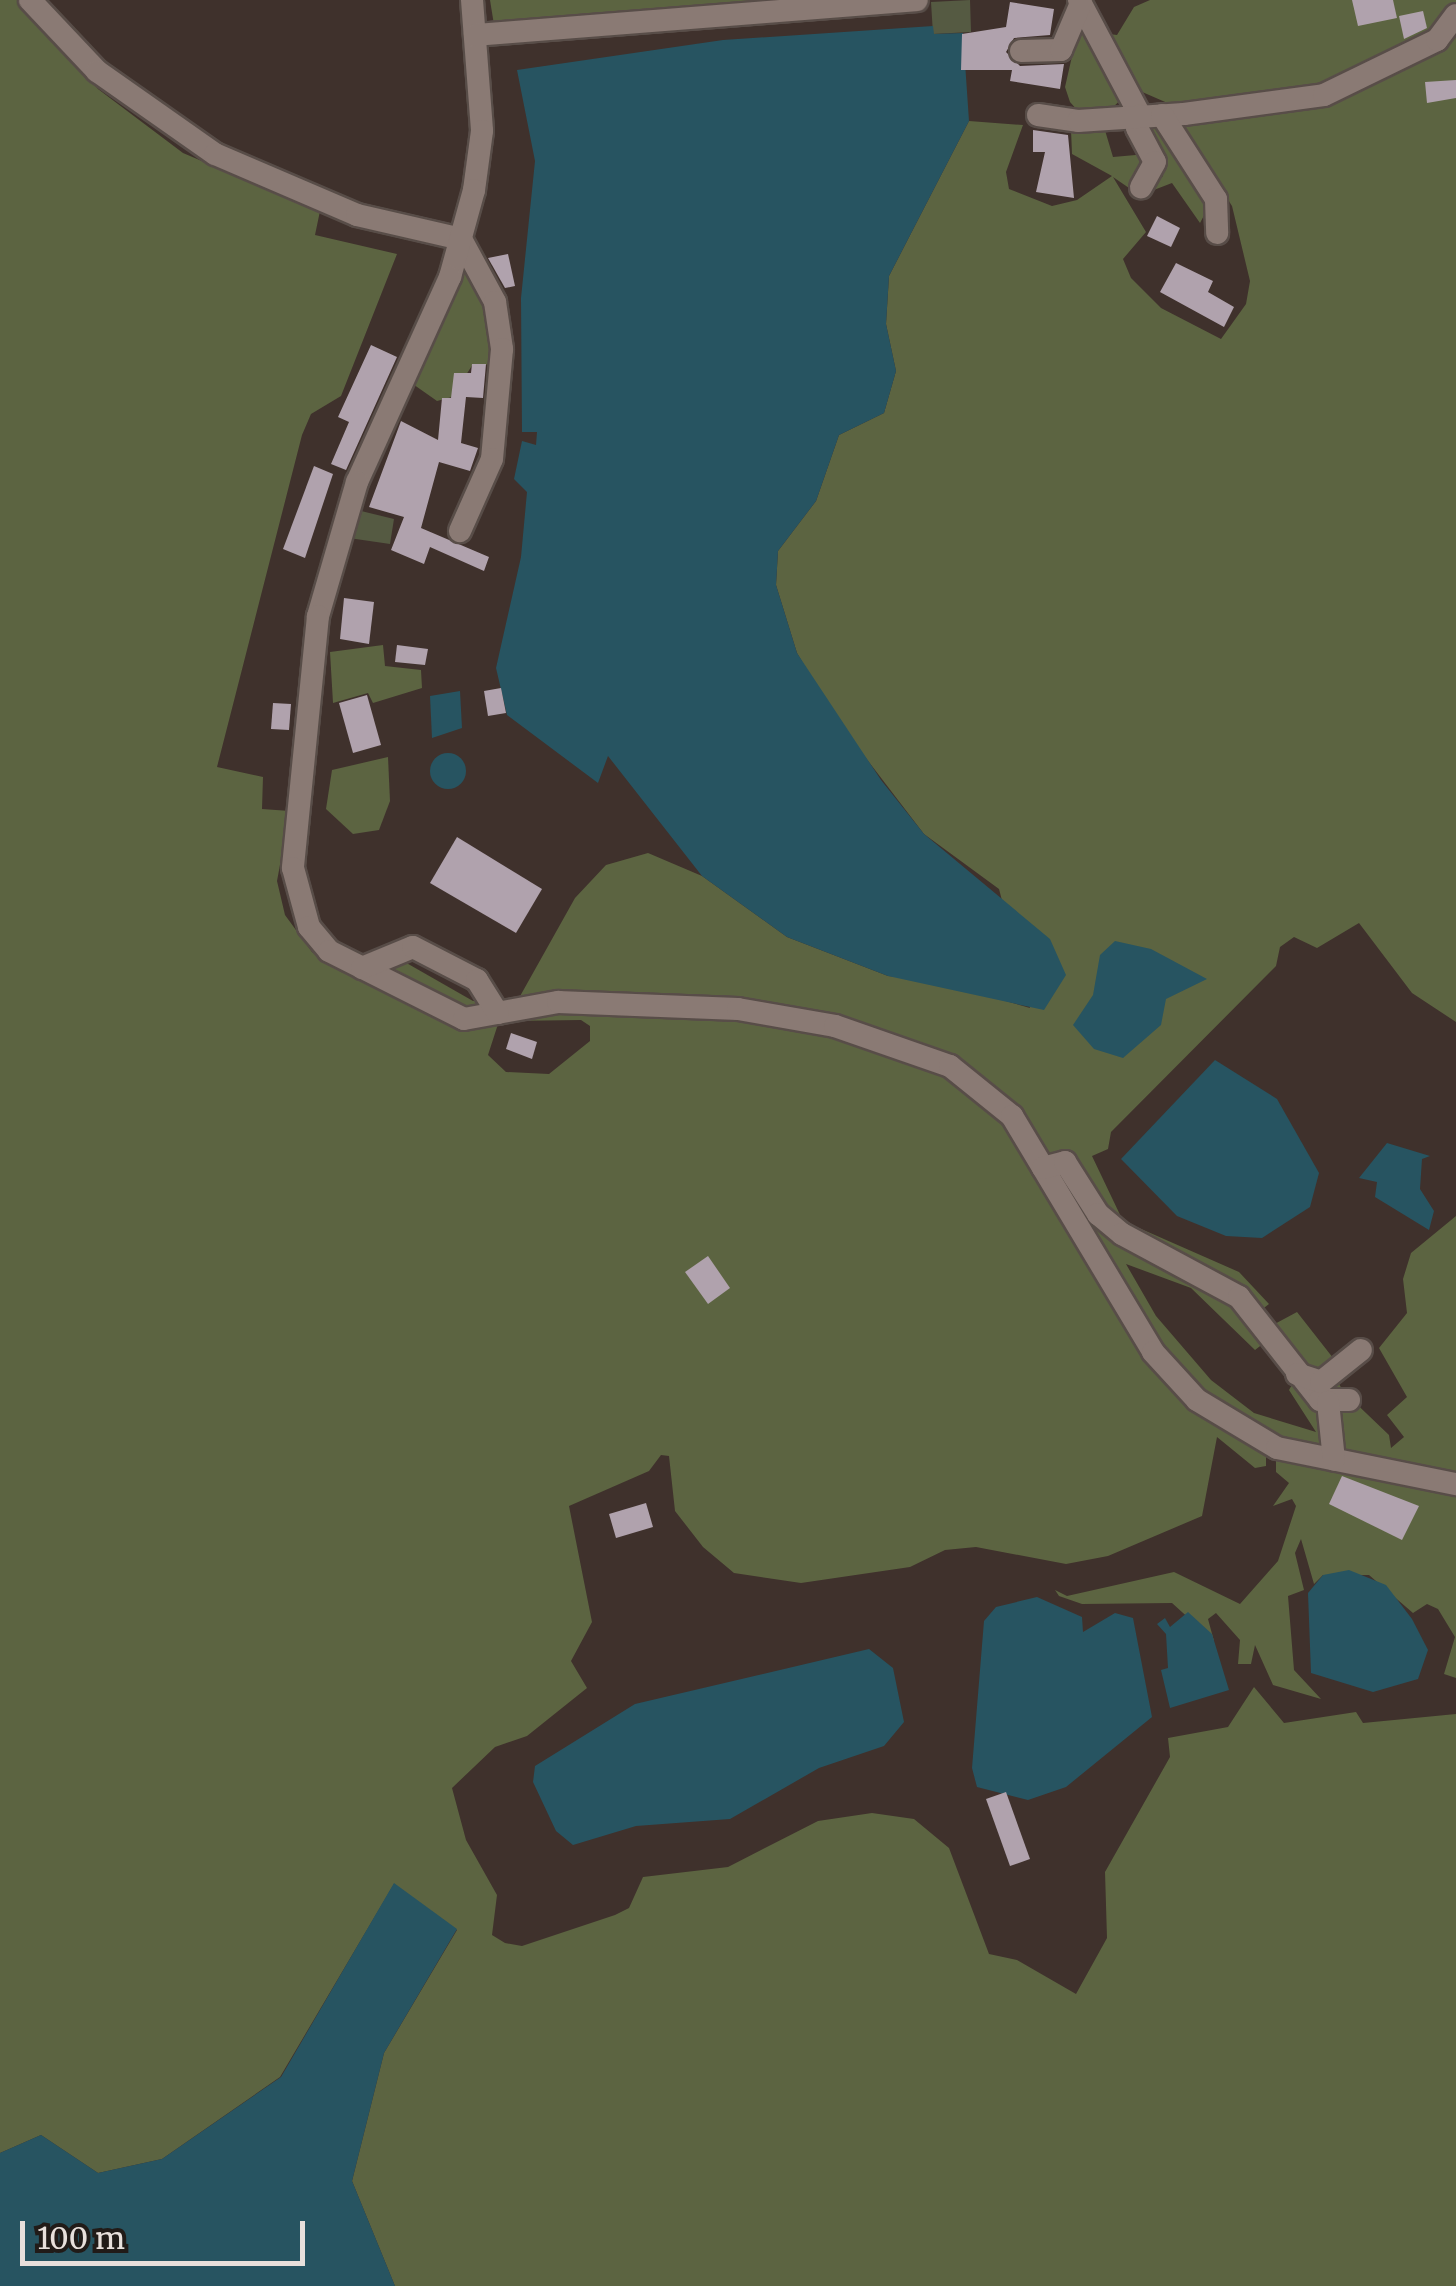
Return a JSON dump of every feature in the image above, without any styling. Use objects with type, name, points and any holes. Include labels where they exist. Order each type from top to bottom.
[{"type":"street","points":[[30,0],[97,72],[215,154],[357,215],[462,239],[495,302],[502,349],[492,460],[460,530]]},
{"type":"street","points":[[472,0],[482,131],[462,239],[374,436],[318,616],[293,884],[320,942],[362,968],[464,1018],[558,1002],[738,1009],[864,1034],[950,1066],[995,1096],[1043,1168],[1153,1352],[1197,1400],[1277,1448],[1456,1484]]},
{"type":"street","points":[[476,35],[918,0]]},
{"type":"street","points":[[1021,51],[1061,50],[1075,5]]},
{"type":"street","points":[[1075,5],[1146,115],[1216,199],[1218,233]]},
{"type":"street","points":[[1038,115],[1078,122],[1324,95],[1437,40],[1456,15]]},
{"type":"street","points":[[1141,187],[1155,162],[1146,115]]},
{"type":"street","points":[[362,968],[413,947],[477,980],[498,1013]]},
{"type":"street","points":[[1043,1168],[1065,1162],[1098,1214],[1122,1234],[1238,1296],[1297,1374],[1339,1401],[1334,1460]]},
{"type":"street","points":[[1297,1374],[1321,1382],[1361,1350]]},
{"type":"green space","points":[[0,0],[20,0],[98,89],[183,153],[320,211],[315,235],[397,254],[341,396],[311,414],[302,435],[217,767],[263,777],[262,809],[290,811],[277,881],[285,915],[312,952],[341,972],[361,976],[403,961],[473,1001],[519,998],[575,898],[606,865],[648,853],[702,876],[787,937],[888,976],[932,980],[1030,1008],[999,889],[924,834],[836,719],[797,653],[776,585],[778,551],[816,501],[839,435],[884,413],[896,371],[886,324],[889,276],[969,121],[1023,125],[1006,172],[1009,189],[1052,206],[1077,200],[1112,176],[1072,154],[1071,130],[1104,127],[1113,157],[1147,154],[1129,188],[1113,177],[1146,232],[1123,259],[1131,278],[1161,308],[1221,339],[1246,304],[1250,281],[1232,206],[1183,130],[1179,108],[1133,88],[1110,110],[1078,111],[1070,102],[1065,87],[1078,30],[1117,35],[1134,7],[1150,0],[1456,0],[1456,1022],[1412,993],[1359,923],[1317,948],[1294,937],[1280,947],[1276,966],[1111,1132],[1108,1149],[1092,1156],[1123,1221],[1239,1272],[1269,1304],[1247,1321],[1264,1343],[1255,1350],[1191,1288],[1126,1264],[1156,1316],[1211,1380],[1254,1413],[1316,1432],[1289,1390],[1293,1383],[1267,1328],[1297,1312],[1337,1363],[1330,1370],[1344,1392],[1389,1435],[1391,1448],[1404,1437],[1387,1415],[1407,1397],[1379,1348],[1407,1313],[1403,1279],[1411,1253],[1456,1216],[1456,1678],[1444,1674],[1455,1637],[1438,1609],[1427,1604],[1413,1613],[1369,1575],[1323,1575],[1314,1584],[1301,1539],[1295,1553],[1304,1590],[1288,1596],[1294,1670],[1321,1699],[1273,1685],[1255,1645],[1251,1664],[1238,1664],[1240,1640],[1216,1613],[1208,1619],[1214,1641],[1172,1603],[1082,1604],[1059,1596],[1055,1590],[1067,1596],[1174,1572],[1240,1604],[1278,1561],[1296,1506],[1292,1499],[1273,1506],[1289,1483],[1276,1472],[1276,1457],[1266,1454],[1266,1466],[1255,1468],[1217,1437],[1202,1516],[1108,1556],[1066,1564],[976,1547],[945,1550],[910,1567],[801,1583],[734,1573],[703,1547],[675,1511],[669,1456],[661,1455],[649,1471],[569,1506],[592,1622],[571,1661],[587,1688],[527,1736],[495,1747],[452,1788],[466,1840],[497,1895],[492,1935],[505,1943],[522,1946],[615,1915],[629,1908],[643,1877],[728,1867],[818,1821],[872,1813],[914,1819],[949,1848],[989,1954],[1017,1960],[1076,1994],[1107,1938],[1105,1872],[1170,1757],[1168,1738],[1228,1727],[1254,1687],[1284,1723],[1356,1712],[1363,1723],[1456,1714],[1456,2286],[395,2286],[352,2181],[384,2053],[457,1930],[394,1884],[280,2077],[162,2159],[98,2173],[41,2135],[0,2153]],"holes":[[[581,1020],[590,1026],[590,1041],[549,1074],[506,1072],[488,1055],[499,1021]]]},
{"type":"green space","points":[[490,0],[832,0],[494,25]]},
{"type":"green space","points":[[970,0],[971,32],[933,34],[931,2]]},
{"type":"green space","points":[[1160,123],[1208,208],[1200,223],[1172,183],[1146,193],[1163,176],[1163,165],[1139,128]]},
{"type":"green space","points":[[464,269],[476,269],[497,365],[473,364],[452,397],[437,401],[410,382]]},
{"type":"green space","points":[[357,510],[394,519],[390,544],[349,538]]},
{"type":"green space","points":[[383,645],[385,666],[421,670],[422,688],[373,703],[368,693],[333,703],[330,652]]},
{"type":"green space","points":[[388,757],[390,801],[379,830],[353,834],[326,809],[332,770]]},
{"type":"water","points":[[933,26],[934,34],[963,33],[969,121],[889,276],[886,324],[896,371],[884,413],[839,435],[816,501],[778,551],[776,585],[797,653],[881,780],[924,834],[1050,939],[1066,975],[1044,1010],[888,976],[787,937],[702,876],[608,756],[598,783],[507,715],[496,668],[521,557],[527,492],[514,479],[522,441],[536,445],[537,432],[522,432],[521,298],[535,161],[517,70],[723,40]]},
{"type":"water","points":[[460,691],[462,728],[432,738],[430,696]]},
{"type":"water","points":[[448,753],[460,759],[466,771],[460,783],[448,789],[436,783],[430,771],[436,759]]},
{"type":"water","points":[[1115,941],[1151,949],[1207,979],[1166,999],[1161,1025],[1123,1058],[1094,1049],[1073,1025],[1093,995],[1100,955]]},
{"type":"water","points":[[1215,1060],[1277,1099],[1319,1173],[1310,1207],[1262,1238],[1226,1236],[1177,1216],[1121,1159]]},
{"type":"water","points":[[1387,1143],[1430,1156],[1422,1159],[1420,1189],[1434,1211],[1429,1230],[1375,1197],[1377,1182],[1359,1178]]},
{"type":"water","points":[[1349,1570],[1386,1585],[1412,1619],[1428,1650],[1418,1679],[1373,1692],[1311,1673],[1308,1593],[1323,1575]]},
{"type":"water","points":[[1037,1597],[1082,1617],[1083,1632],[1115,1613],[1133,1618],[1152,1717],[1066,1787],[1028,1800],[977,1787],[972,1768],[984,1621],[996,1607]]},
{"type":"water","points":[[1188,1612],[1212,1634],[1229,1690],[1170,1708],[1161,1670],[1168,1668],[1166,1634],[1157,1624],[1165,1618],[1170,1627]]},
{"type":"water","points":[[869,1649],[893,1668],[904,1722],[884,1746],[819,1768],[730,1819],[636,1826],[573,1845],[556,1831],[533,1782],[535,1766],[635,1704]]},
{"type":"water","points":[[394,1883],[457,1929],[384,2053],[352,2181],[395,2286],[0,2286],[0,2153],[41,2135],[98,2173],[162,2159],[281,2077]]},
{"type":"building","points":[[1352,0],[1393,0],[1397,18],[1358,26]]},
{"type":"building","points":[[1010,2],[1054,9],[1050,35],[1014,38],[1006,52],[1020,66],[1064,64],[1060,89],[1010,81],[1012,70],[961,70],[962,34],[1006,27]]},
{"type":"building","points":[[1423,11],[1427,28],[1404,39],[1399,16]]},
{"type":"building","points":[[1456,80],[1456,98],[1427,103],[1425,82]]},
{"type":"building","points":[[1033,130],[1068,135],[1074,198],[1036,192],[1045,152],[1033,152]]},
{"type":"building","points":[[1157,216],[1180,228],[1171,247],[1147,236]]},
{"type":"building","points":[[508,254],[515,286],[505,288],[488,258]]},
{"type":"building","points":[[1176,263],[1213,281],[1208,292],[1234,307],[1224,327],[1160,292]]},
{"type":"building","points":[[371,345],[397,357],[346,470],[331,464],[349,422],[338,417]]},
{"type":"building","points":[[472,364],[486,364],[483,398],[466,397],[461,443],[478,448],[470,471],[439,462],[421,528],[489,557],[484,571],[430,547],[424,564],[391,550],[404,517],[369,507],[401,421],[438,440],[442,398],[451,398],[454,373],[471,373]]},
{"type":"building","points":[[314,466],[333,474],[305,558],[283,549]]},
{"type":"building","points":[[344,598],[374,602],[369,644],[340,639]]},
{"type":"building","points":[[397,645],[428,649],[425,665],[395,662]]},
{"type":"building","points":[[501,688],[506,713],[488,716],[484,691]]},
{"type":"building","points":[[367,695],[381,745],[353,753],[339,703]]},
{"type":"building","points":[[273,703],[291,704],[289,730],[271,729]]},
{"type":"building","points":[[457,837],[542,889],[516,933],[430,883]]},
{"type":"building","points":[[511,1033],[537,1042],[532,1059],[506,1049]]},
{"type":"building","points":[[708,1256],[730,1288],[708,1304],[685,1272]]},
{"type":"building","points":[[1342,1476],[1419,1506],[1402,1540],[1329,1504]]},
{"type":"building","points":[[646,1503],[653,1527],[616,1538],[609,1514]]},
{"type":"building","points":[[1006,1792],[1030,1859],[1010,1866],[986,1799]]}]
